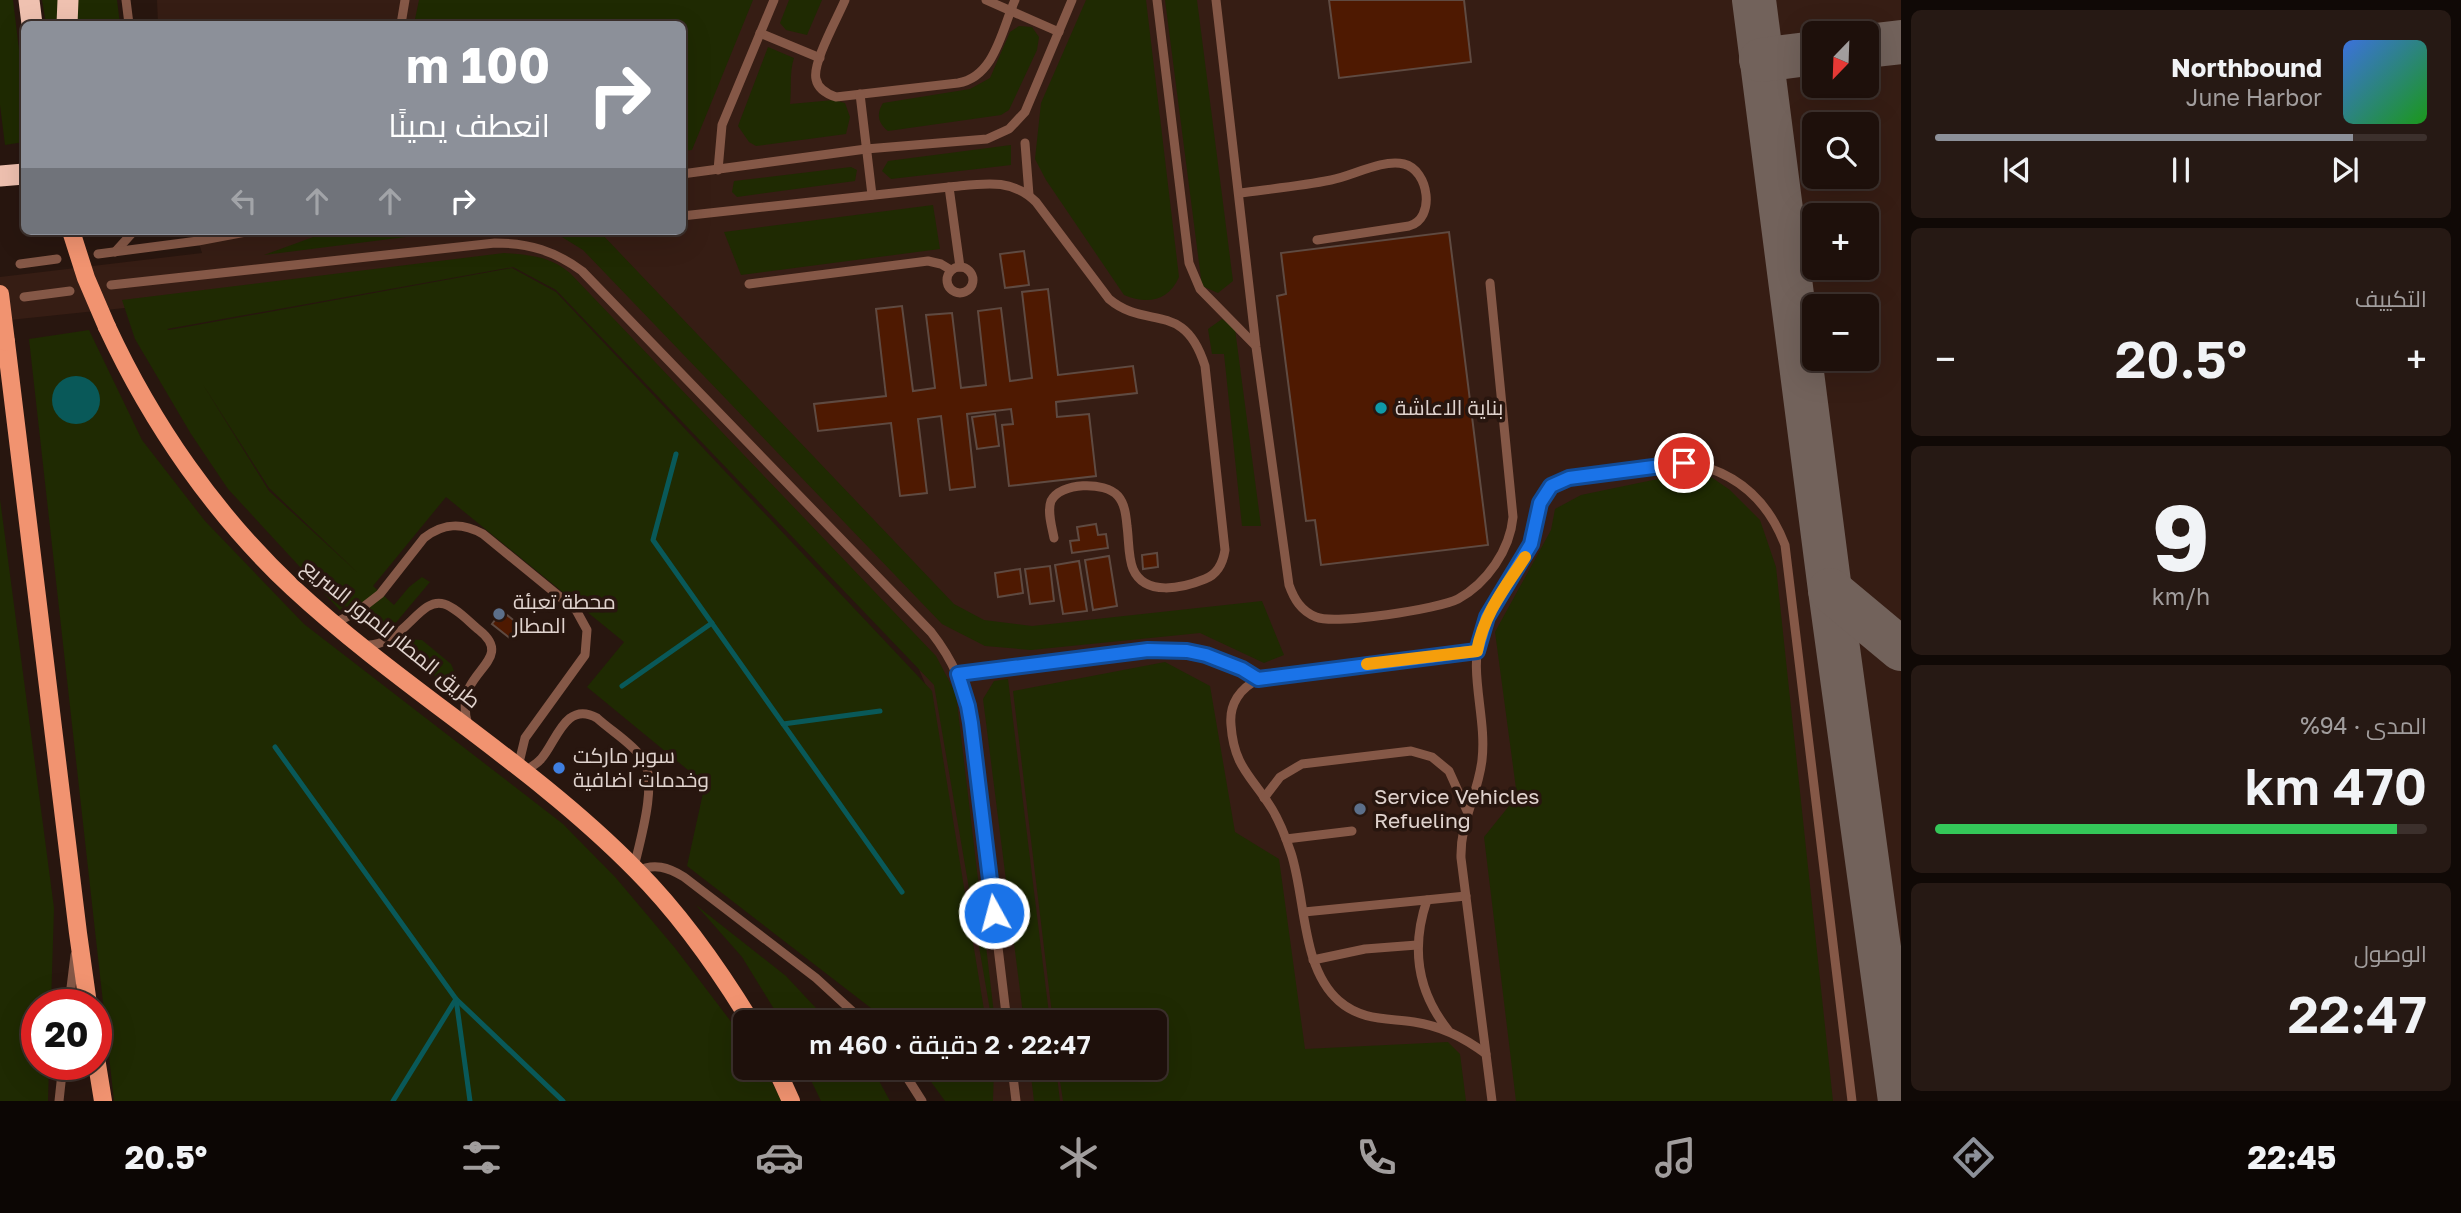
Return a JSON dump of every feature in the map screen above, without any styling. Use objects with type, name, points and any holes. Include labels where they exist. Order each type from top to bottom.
[{"type":"highway","points":[[29,0],[32,21]]},
{"type":"highway","points":[[67,21],[68,0]]},
{"type":"highway","points":[[0,176],[21,174]]},
{"type":"main road","name":"طريق المطار للمرور السريع","points":[[72,235],[86,278],[107,327],[147,405],[199,482],[258,553],[333,624],[520,770],[636,869],[697,942],[743,1010]]},
{"type":"main road","points":[[0,294],[86,989]]},
{"type":"main road","points":[[100,1080],[103,1101]]},
{"type":"main road","points":[[782,1080],[792,1101]]},
{"type":"lane","points":[[126,0],[129,21]]},
{"type":"lane","points":[[402,21],[405,0]]},
{"type":"lane","points":[[718,170],[722,125],[775,0]]},
{"type":"lane","points":[[845,0],[815,72],[823,91],[836,97],[973,79],[989,63],[1015,0]]},
{"type":"lane","points":[[986,0],[1059,32]]},
{"type":"lane","points":[[686,174],[866,149],[975,141],[998,135],[1009,129],[1026,111],[1072,0]]},
{"type":"lane","points":[[1157,0],[1189,263],[1200,289],[1256,346]]},
{"type":"lane","points":[[1216,0],[1256,346],[1289,585],[1298,604],[1316,617],[1327,620],[1440,606],[1458,599],[1474,587],[1498,560],[1512,529],[1512,506],[1490,283]]},
{"type":"lane","points":[[760,33],[820,58]]},
{"type":"lane","points":[[860,94],[872,195]]},
{"type":"lane","points":[[1026,143],[1029,195]]},
{"type":"lane","points":[[1240,193],[1334,180],[1366,169],[1398,163],[1418,172],[1426,204],[1424,215],[1418,222],[1409,226],[1317,240]]},
{"type":"lane","points":[[686,216],[1001,183],[1029,195],[1109,299],[1129,312],[1170,320],[1188,333],[1205,366],[1225,550],[1221,566],[1205,580],[1165,588],[1149,586],[1138,576],[1131,564],[1121,500],[1110,489],[1097,485],[1063,490],[1054,496],[1050,512],[1054,538]]},
{"type":"lane","points":[[749,284],[928,261],[955,268],[949,187]]},
{"type":"lane","points":[[115,252],[130,235]]},
{"type":"lane","points":[[98,254],[230,235]]},
{"type":"lane","points":[[111,285],[495,243],[526,245],[556,254],[569,262],[593,282],[931,632],[958,674],[971,723],[1006,1010]]},
{"type":"lane","points":[[20,264],[57,259]]},
{"type":"lane","points":[[24,298],[70,291]]},
{"type":"lane","points":[[1492,1101],[1461,842],[1483,756],[1477,651],[1480,633],[1490,610],[1531,544],[1544,494],[1559,481],[1684,463],[1726,474],[1762,502],[1779,530],[1788,561],[1852,1101]]},
{"type":"lane","points":[[333,624],[358,611],[380,594],[424,538],[432,532],[459,525],[483,534],[576,610],[587,630],[585,655],[529,731],[522,745],[520,770],[540,761],[561,727],[579,714],[597,718],[638,753],[646,766],[649,780],[636,869],[662,867],[684,877],[816,978],[851,1010]]},
{"type":"lane","points":[[358,644],[377,645],[394,638],[429,605],[441,603],[452,608],[488,637],[492,648],[489,659],[474,680],[467,696],[465,713],[470,730]]},
{"type":"lane","points":[[958,674],[1148,650],[1167,650],[1187,651],[1224,661],[1258,679]]},
{"type":"lane","points":[[1477,651],[1258,679],[1241,691],[1231,711],[1230,722],[1237,760],[1264,798],[1286,839],[1296,872],[1313,960],[1330,993],[1349,1009],[1372,1018],[1415,1022],[1449,1032],[1486,1054]]},
{"type":"lane","points":[[1264,798],[1280,777],[1302,764],[1411,751],[1432,757],[1449,771],[1468,811]]},
{"type":"lane","points":[[1286,839],[1352,831]]},
{"type":"lane","points":[[1304,912],[1466,896]]},
{"type":"lane","points":[[1427,900],[1417,945],[1420,976],[1439,1020],[1449,1032]]},
{"type":"lane","points":[[71,989],[78,933]]},
{"type":"lane","points":[[1313,960],[1365,949],[1417,945]]},
{"type":"lane","points":[[59,1101],[61,1080]]},
{"type":"lane","points":[[909,1080],[922,1101]]},
{"type":"lane","points":[[1014,1080],[1017,1101]]},
{"type":"shaded area","points":[[157,0],[1901,0],[1901,1101],[980,1101],[977,1080],[1167,1080],[1167,1010],[968,1010],[928,690],[917,665],[535,265],[0,321],[0,277],[202,253],[196,235],[686,235],[686,21],[158,21]]},
{"type":"green space","points":[[0,0],[13,0],[21,66],[21,142],[5,145],[0,105]]},
{"type":"green space","points":[[42,0],[60,0],[59,21],[46,21]]},
{"type":"green space","points":[[76,0],[117,0],[120,21],[74,21]]},
{"type":"green space","points":[[419,0],[753,0],[692,150],[686,151],[686,21],[415,21]]},
{"type":"green space","points":[[789,0],[822,0],[807,35],[786,30],[780,23]]},
{"type":"green space","points":[[1086,0],[1146,0],[1179,277],[1169,291],[1156,299],[1141,300],[1124,295],[1046,180],[1035,159],[1041,103]]},
{"type":"green space","points":[[1165,0],[1197,0],[1233,281],[1218,293],[1202,286]]},
{"type":"green space","points":[[1019,26],[1032,27],[1039,37],[1037,50],[1009,110],[1001,115],[888,131],[882,125],[879,115],[883,103],[970,89],[990,78],[1010,32]]},
{"type":"green space","points":[[768,47],[794,58],[790,104],[834,100],[845,103],[850,117],[846,134],[756,146],[749,142],[738,126]]},
{"type":"green space","points":[[1011,145],[1011,165],[891,179],[882,171],[888,161]]},
{"type":"green space","points":[[851,167],[857,170],[855,181],[737,197],[732,192],[734,181]]},
{"type":"green space","points":[[933,205],[940,249],[741,275],[724,232]]},
{"type":"green space","points":[[319,235],[422,235],[264,255]]},
{"type":"green space","points":[[559,235],[603,235],[954,604],[984,620],[1032,626],[1262,601],[1284,655],[1264,663],[1200,633],[1031,650],[985,646],[942,624],[583,250]]},
{"type":"green space","points":[[504,253],[547,260],[570,273],[936,656],[956,694],[994,1010],[990,1010],[934,685],[556,290],[513,267],[167,329],[512,268],[556,292],[932,691],[984,1010],[873,1010],[687,866],[705,784],[587,687],[624,642],[446,497],[373,586],[394,605],[409,587],[422,577],[430,582],[388,632],[356,624],[347,618],[228,489],[191,434],[135,339],[122,300]],"holes":[[[202,383],[269,488],[358,573],[269,491]]]},
{"type":"green space","points":[[1222,319],[1235,329],[1261,526],[1242,526],[1224,354],[1212,354],[1208,329]]},
{"type":"green space","points":[[89,330],[142,440],[205,521],[304,624],[563,824],[616,878],[675,948],[733,1024],[733,1080],[771,1080],[782,1101],[114,1101],[112,989],[102,989],[29,339]]},
{"type":"green space","points":[[1701,470],[1730,490],[1760,520],[1776,567],[1833,1101],[1516,1101],[1484,837],[1517,796],[1495,632],[1551,530],[1555,509],[1581,495]]},
{"type":"green space","points":[[0,499],[54,908],[51,989],[21,989],[21,1080],[49,1080],[48,1101],[0,1101]]},
{"type":"green space","points":[[404,639],[422,640],[451,664],[457,678],[458,695],[396,644]]},
{"type":"green space","points":[[1165,662],[1210,686],[1235,832],[1279,859],[1305,1049],[1448,1042],[1460,1054],[1466,1101],[1063,1101],[1060,1080],[1167,1080],[1167,1010],[1052,1010],[1013,691]]},
{"type":"green space","points":[[1008,679],[1049,1010],[1022,1010],[983,699],[994,681]]},
{"type":"green space","points":[[696,905],[786,976],[818,1010],[775,1010],[742,957]]},
{"type":"green space","points":[[811,1080],[879,1080],[890,1101],[821,1101]]},
{"type":"green space","points":[[930,1080],[994,1080],[993,1101],[945,1101]]},
{"type":"green space","points":[[1031,1080],[1057,1080],[1060,1101],[1034,1101]]},
{"type":"water","points":[[76,376],[93,383],[100,400],[93,417],[76,424],[59,417],[52,400],[59,383]]},
{"type":"building","points":[[1329,0],[1464,0],[1471,62],[1339,78]]},
{"type":"building","name":"بناية الاعاشة","points":[[1449,232],[1488,545],[1321,565],[1315,520],[1306,521],[1277,296],[1286,294],[1281,253]]},
{"type":"building","points":[[1024,251],[1029,285],[1005,288],[1000,254]]},
{"type":"building","points":[[1048,289],[1058,375],[1133,366],[1137,393],[1056,402],[1057,417],[1089,414],[1096,476],[1009,486],[1002,425],[1013,424],[1011,409],[967,414],[975,487],[950,490],[941,416],[918,419],[927,493],[900,496],[891,423],[818,431],[814,404],[886,396],[876,309],[902,306],[913,391],[935,388],[926,315],[952,313],[961,388],[986,385],[978,311],[1001,308],[1010,381],[1032,378],[1022,292]]},
{"type":"building","points":[[995,414],[999,446],[977,449],[972,417]]},
{"type":"building","points":[[1096,524],[1098,535],[1106,534],[1108,548],[1072,553],[1070,541],[1079,540],[1077,527]]},
{"type":"building","points":[[1157,553],[1158,567],[1143,569],[1142,555]]},
{"type":"building","points":[[1109,556],[1117,606],[1093,610],[1085,560]]},
{"type":"building","points":[[1079,561],[1087,611],[1063,614],[1055,565]]},
{"type":"building","points":[[1050,566],[1054,601],[1030,604],[1025,569]]},
{"type":"building","points":[[1020,569],[1023,593],[998,597],[995,573]]},
{"type":"building","points":[[502,611],[522,627],[511,639],[492,624]]},
{"type":"waterway","points":[[676,454],[653,540],[902,892]]},
{"type":"waterway","points":[[622,686],[712,623]]},
{"type":"waterway","points":[[783,724],[880,711]]},
{"type":"waterway","points":[[275,747],[456,999],[563,1101]]},
{"type":"waterway","points":[[456,999],[470,1101]]},
{"type":"waterway","points":[[393,1101],[456,999]]},
{"type":"taxiway","points":[[1754,0],[1830,590],[1900,1101]]},
{"type":"taxiway","points":[[1880,44],[1901,42]]},
{"type":"taxiway","points":[[1761,60],[1802,55]]},
{"type":"taxiway","points":[[1830,590],[1901,649]]},
{"type":"slow traffic","points":[[1367,664],[1477,651],[1480,633],[1494,602],[1525,557]]},
{"type":"place","name":"بناية الاعاشة","points":[[1381,408]]},
{"type":"place","name":"محطة تعبئة المطار","points":[[499,614]]},
{"type":"place","name":"سوبر ماركت وخدمات اضافية","points":[[559,768]]},
{"type":"place","name":"Service Vehicles Refueling","points":[[1360,809]]},
{"type":"route","points":[[994,913],[971,723],[958,674],[1148,650],[1167,650],[1206,655],[1242,669],[1258,679],[1477,651],[1480,633],[1494,602],[1526,556],[1536,529],[1540,503],[1551,486],[1569,478],[1684,463]]}]
